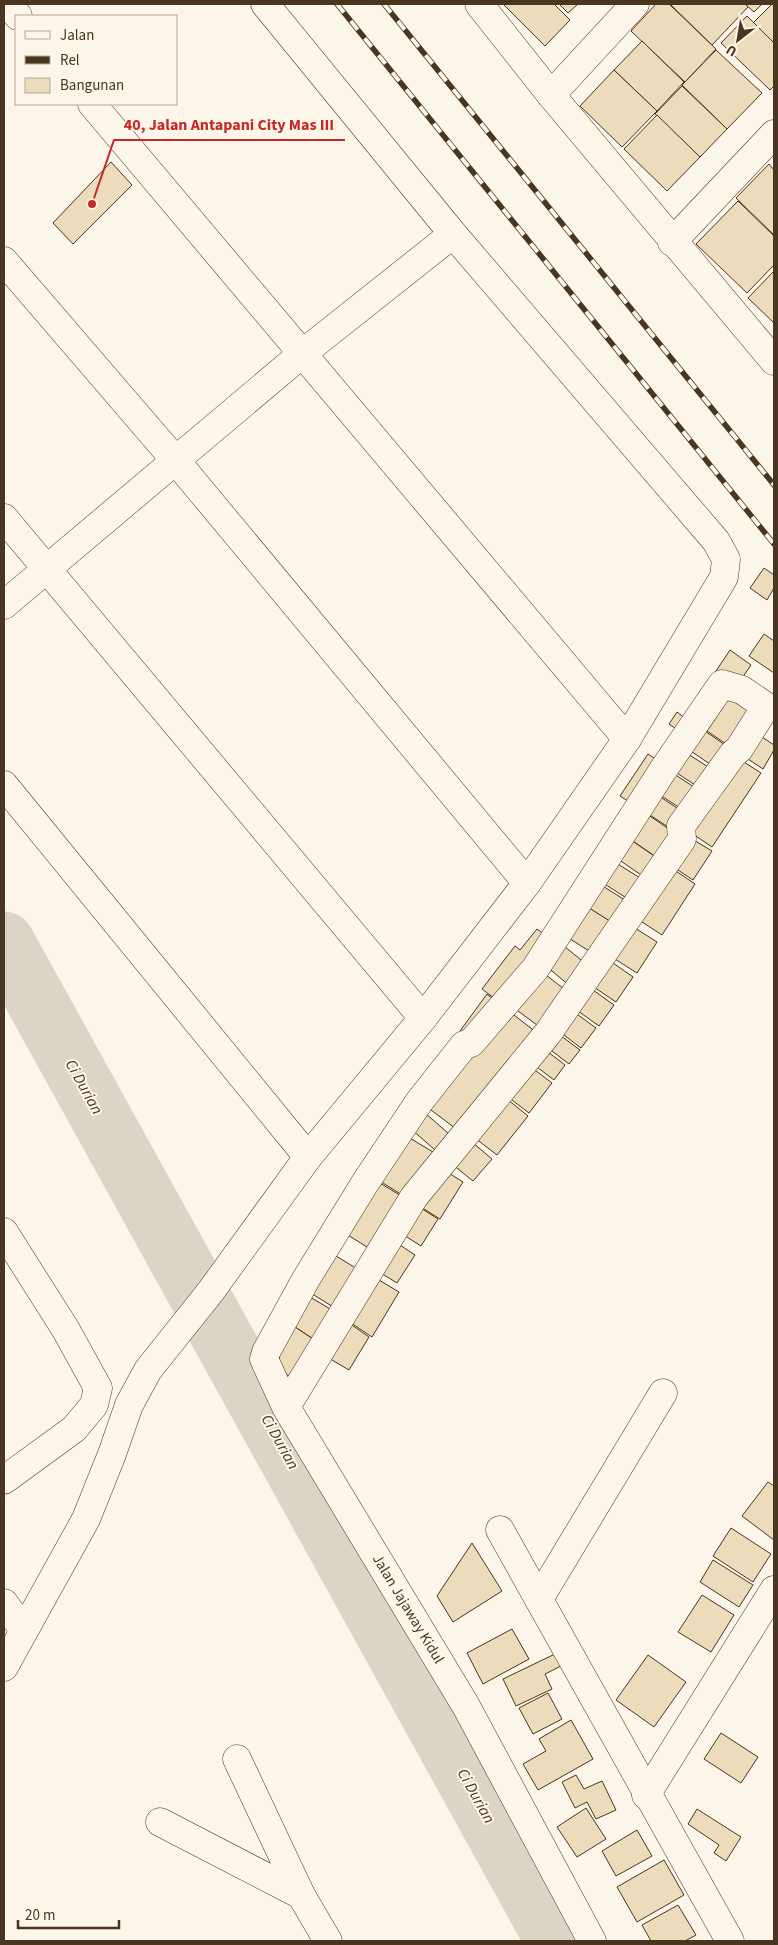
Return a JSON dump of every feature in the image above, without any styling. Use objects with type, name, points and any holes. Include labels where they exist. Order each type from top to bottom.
[{"type":"street","points":[[7,4],[17,15]]},
{"type":"street","points":[[4,1667],[23,1629],[64,1562],[86,1519],[129,1405],[148,1370],[211,1292],[308,1157],[423,1018],[528,883],[627,739],[724,577],[726,559],[716,541],[453,234],[265,4]]},
{"type":"street","points":[[479,4],[551,96],[774,362]]},
{"type":"street","points":[[551,96],[635,4]]},
{"type":"street","points":[[93,105],[627,739]]},
{"type":"street","points":[[672,242],[774,134]]},
{"type":"street","points":[[4,605],[46,567],[176,461],[303,353],[453,234]]},
{"type":"street","points":[[4,261],[176,461],[528,883]]},
{"type":"street","points":[[4,518],[423,1018]]},
{"type":"street","name":"Jalan Jajaway Kidul","points":[[286,1407],[414,1196],[440,1162],[505,1087],[587,978],[625,919],[682,839],[681,826],[733,754],[739,749],[763,711],[764,705],[742,690],[722,684],[663,770],[535,969],[471,1043],[464,1045],[419,1102],[365,1183],[306,1279],[264,1358],[286,1407],[466,1706],[592,1941]]},
{"type":"street","points":[[4,785],[308,1157]]},
{"type":"street","points":[[4,1232],[66,1330],[98,1388],[94,1405],[74,1429],[4,1480]]},
{"type":"street","points":[[539,1599],[663,1393]]},
{"type":"street","points":[[500,1530],[646,1795],[730,1941]]},
{"type":"street","points":[[646,1795],[774,1590]]},
{"type":"street","points":[[4,1603],[23,1629]]},
{"type":"street","points":[[237,1759],[301,1895],[328,1941]]},
{"type":"street","points":[[160,1822],[301,1895]]},
{"type":"building","points":[[503,4],[554,4],[570,20],[545,46]]},
{"type":"building","points":[[559,4],[578,4],[568,13]]},
{"type":"building","points":[[656,4],[669,4],[716,49],[685,82],[631,31]]},
{"type":"building","points":[[670,4],[745,4],[748,7],[712,45]]},
{"type":"building","points":[[745,4],[762,4],[754,12]]},
{"type":"building","points":[[774,4],[774,43],[753,23]]},
{"type":"building","points":[[747,16],[774,43],[774,86],[770,90],[721,43]]},
{"type":"building","points":[[642,41],[684,82],[657,111],[614,70]]},
{"type":"building","points":[[716,50],[762,93],[727,129],[682,85]]},
{"type":"building","points":[[614,70],[657,111],[622,147],[580,106]]},
{"type":"building","points":[[682,86],[727,129],[700,157],[655,114]]},
{"type":"building","points":[[657,115],[700,157],[667,191],[624,149]]},
{"type":"building","points":[[111,162],[132,185],[73,244],[53,223]]},
{"type":"building","points":[[769,164],[774,170],[774,235],[736,198]]},
{"type":"building","points":[[738,201],[774,236],[774,265],[747,293],[696,244]]},
{"type":"building","points":[[774,271],[774,323],[748,298]]},
{"type":"building","points":[[764,568],[774,575],[774,588],[767,600],[750,588]]},
{"type":"building","points":[[764,634],[774,641],[774,673],[749,656]]},
{"type":"building","points":[[730,650],[751,665],[736,687],[716,671]]},
{"type":"building","points":[[733,692],[759,709],[732,748],[707,731]]},
{"type":"building","points":[[677,712],[690,722],[682,733],[669,724]]},
{"type":"building","points":[[699,727],[731,749],[717,769],[685,747]]},
{"type":"building","points":[[759,735],[774,745],[774,750],[763,769],[745,757]]},
{"type":"building","points":[[680,749],[713,770],[701,789],[668,767]]},
{"type":"building","points":[[648,754],[663,764],[636,806],[620,796]]},
{"type":"building","points":[[733,755],[761,773],[712,847],[684,828]]},
{"type":"building","points":[[671,772],[700,791],[686,812],[657,793]]},
{"type":"building","points":[[659,796],[686,814],[674,831],[647,813]]},
{"type":"building","points":[[644,812],[679,836],[662,861],[627,837]]},
{"type":"building","points":[[687,836],[712,851],[693,880],[669,864]]},
{"type":"building","points":[[628,838],[660,860],[647,879],[615,857]]},
{"type":"building","points":[[613,861],[645,881],[631,901],[600,881]]},
{"type":"building","points":[[667,865],[695,884],[662,935],[633,916]]},
{"type":"building","points":[[598,883],[628,902],[614,924],[584,905]]},
{"type":"building","points":[[586,906],[616,925],[597,956],[567,937]]},
{"type":"building","points":[[627,923],[657,942],[637,973],[607,954]]},
{"type":"building","points":[[537,929],[552,940],[502,1004],[482,989],[515,946],[520,950]]},
{"type":"building","points":[[564,946],[592,969],[575,990],[547,967]]},
{"type":"building","points":[[606,958],[633,977],[616,1002],[588,983]]},
{"type":"building","points":[[538,969],[572,995],[545,1031],[510,1005]]},
{"type":"building","points":[[586,985],[614,1005],[599,1026],[571,1006]]},
{"type":"building","points":[[487,994],[497,1002],[471,1038],[460,1031]]},
{"type":"building","points":[[505,1008],[541,1036],[463,1134],[427,1107]]},
{"type":"building","points":[[570,1009],[596,1028],[581,1048],[555,1028]]},
{"type":"building","points":[[553,1030],[580,1050],[569,1064],[543,1044]]},
{"type":"building","points":[[540,1046],[565,1065],[554,1080],[529,1061]]},
{"type":"building","points":[[527,1064],[552,1083],[529,1113],[504,1094]]},
{"type":"building","points":[[502,1095],[528,1116],[497,1155],[471,1135]]},
{"type":"building","points":[[425,1113],[456,1140],[442,1156],[411,1129]]},
{"type":"building","points":[[403,1134],[438,1155],[410,1200],[375,1178]]},
{"type":"building","points":[[466,1137],[492,1159],[473,1181],[447,1160]]},
{"type":"building","points":[[439,1167],[463,1182],[440,1219],[416,1204]]},
{"type":"building","points":[[375,1180],[408,1200],[375,1252],[343,1232]]},
{"type":"building","points":[[413,1203],[438,1219],[421,1246],[396,1230]]},
{"type":"building","points":[[391,1239],[415,1255],[397,1283],[373,1268]]},
{"type":"building","points":[[333,1254],[362,1272],[338,1310],[309,1292]]},
{"type":"building","points":[[369,1274],[399,1292],[372,1337],[342,1317]]},
{"type":"building","points":[[310,1297],[337,1313],[318,1342],[292,1325]]},
{"type":"building","points":[[349,1323],[369,1337],[349,1370],[327,1357]]},
{"type":"building","points":[[292,1325],[316,1341],[292,1378],[278,1369],[281,1345]]},
{"type":"building","points":[[768,1482],[774,1486],[774,1540],[742,1516]]},
{"type":"building","points":[[731,1528],[771,1554],[753,1582],[713,1556]]},
{"type":"building","points":[[472,1543],[502,1591],[453,1622],[437,1596]]},
{"type":"building","points":[[713,1560],[753,1585],[739,1607],[700,1582]]},
{"type":"building","points":[[702,1595],[734,1615],[711,1652],[678,1632]]},
{"type":"building","points":[[512,1629],[529,1659],[483,1684],[467,1653]]},
{"type":"building","points":[[555,1654],[561,1666],[545,1674],[552,1689],[516,1706],[503,1679]]},
{"type":"building","points":[[648,1655],[686,1682],[654,1727],[616,1700]]},
{"type":"building","points":[[548,1693],[562,1719],[533,1734],[519,1708]]},
{"type":"building","points":[[571,1720],[593,1759],[538,1790],[523,1764],[546,1751],[539,1739]]},
{"type":"building","points":[[721,1733],[758,1757],[741,1783],[704,1759]]},
{"type":"building","points":[[576,1775],[584,1789],[602,1781],[616,1810],[596,1819],[587,1802],[575,1808],[562,1782]]},
{"type":"building","points":[[586,1808],[606,1839],[577,1857],[557,1827]]},
{"type":"building","points":[[697,1809],[741,1837],[726,1861],[714,1853],[719,1845],[688,1824]]},
{"type":"building","points":[[637,1830],[652,1856],[616,1876],[602,1851]]},
{"type":"building","points":[[664,1860],[684,1895],[637,1922],[617,1887]]},
{"type":"building","points":[[678,1905],[696,1935],[685,1941],[651,1941],[642,1925]]},
{"type":"waterway","name":"Ci Durian","points":[[4,942],[556,1941]]},
{"type":"railway","points":[[337,4],[774,544]]},
{"type":"railway","points":[[384,4],[774,485]]},
{"type":"place","name":"40, Jalan Antapani City Mas III","points":[[92,204]]}]
